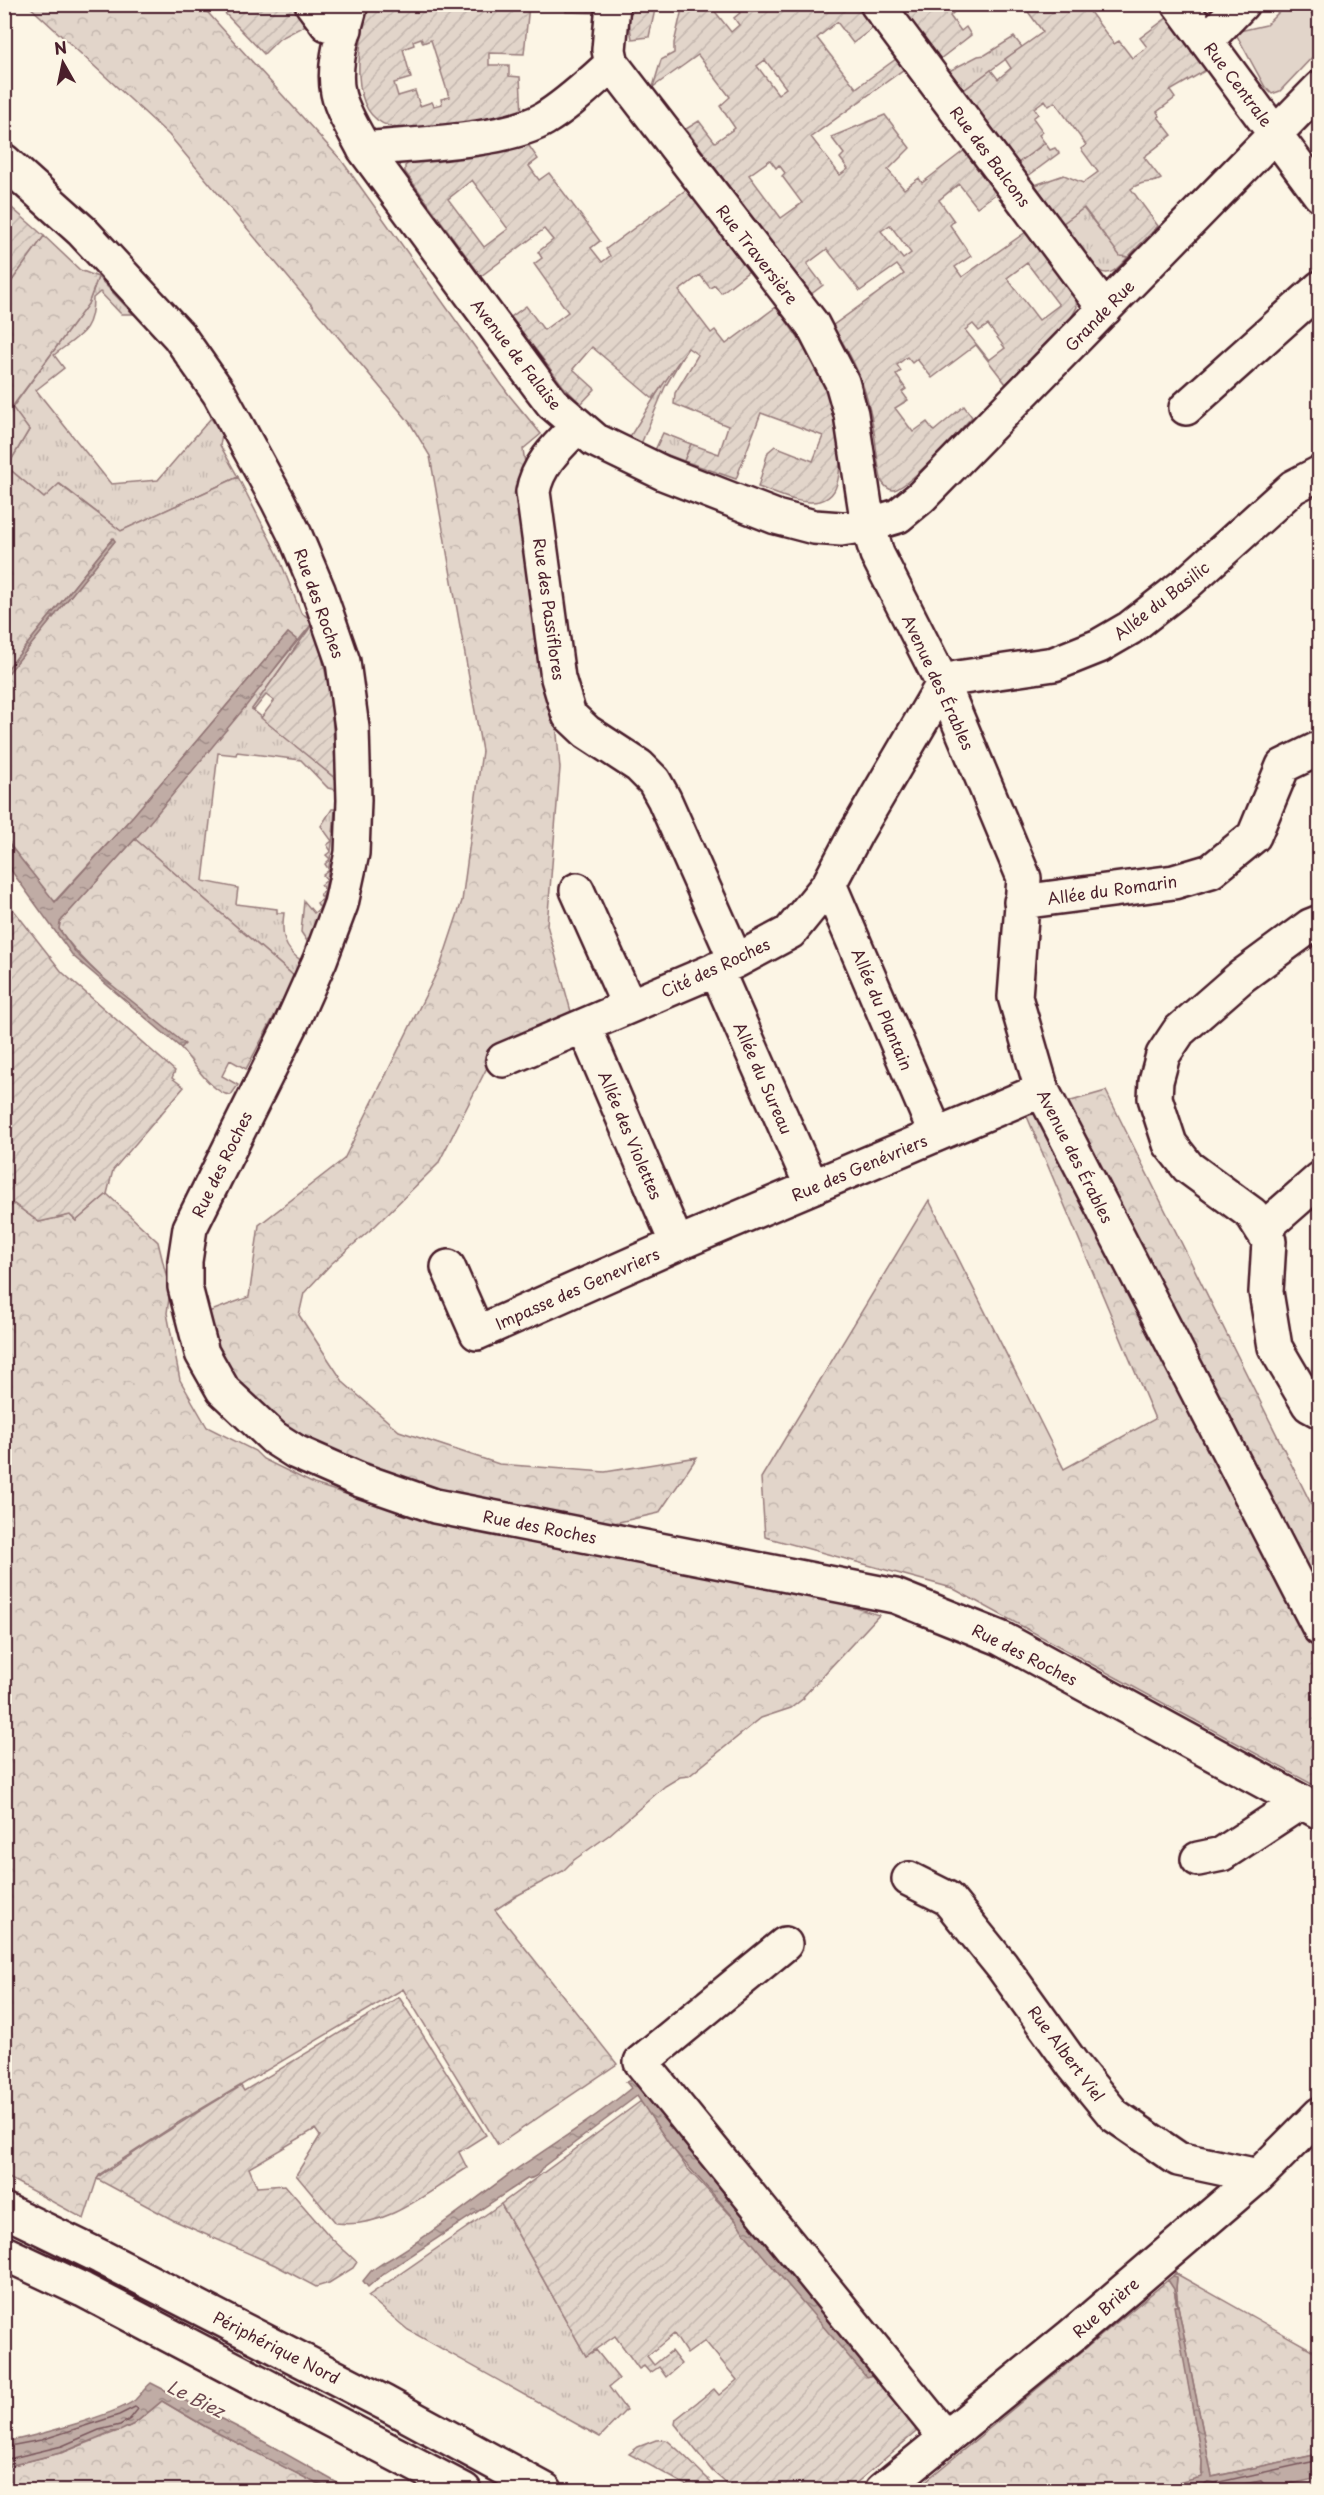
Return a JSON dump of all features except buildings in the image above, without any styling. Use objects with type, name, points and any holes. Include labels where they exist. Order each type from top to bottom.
[{"type":"main road","points":[[312,4],[327,24],[348,17]]},
{"type":"main road","points":[[364,148],[483,137],[515,130],[543,120],[569,102],[612,64],[609,50],[613,4]]},
{"type":"main road","name":"Rue des Balcons","points":[[877,4],[1105,309]]},
{"type":"main road","name":"Rue Centrale","points":[[1179,4],[1320,195]]},
{"type":"main road","points":[[1206,40],[1242,4]]},
{"type":"main road","name":"Avenue de Falaise","points":[[348,17],[336,70],[338,93],[348,119],[364,148],[552,403],[577,427],[623,456],[776,517],[814,527],[841,529],[868,525]]},
{"type":"main road","name":"Rue Traversière","points":[[612,64],[812,324],[825,346],[842,382],[851,414],[868,525]]},
{"type":"main road","name":"Grande Rue","points":[[868,525],[898,516],[921,497],[1320,88]]},
{"type":"main road","name":"Rue des Roches","points":[[4,161],[82,231],[179,336],[219,393],[295,535],[318,590],[343,663],[352,728],[354,800],[352,853],[341,904],[320,960],[291,1025],[190,1228],[185,1261],[185,1287],[189,1310],[202,1353],[222,1390],[274,1438],[296,1452],[360,1480],[435,1506],[895,1596],[1000,1638],[1310,1807]]},
{"type":"main road","points":[[1186,408],[1320,288]]},
{"type":"main road","name":"Rue des Passiflores","points":[[577,427],[546,461],[534,481],[533,492],[558,678],[569,715],[586,732],[639,766],[654,782],[664,799],[726,965]]},
{"type":"main road","name":"Allée du Basilic","points":[[942,684],[957,678],[1054,664],[1099,646],[1130,628],[1187,583],[1293,487],[1320,473]]},
{"type":"main road","name":"Avenue des Érables","points":[[868,525],[878,554],[942,684],[1023,878],[1015,997],[1041,1090],[1320,1629]]},
{"type":"main road","name":"Cité des Roches","points":[[503,1060],[726,965],[790,932],[829,884],[856,832],[942,684]]},
{"type":"main road","name":"Allée du Romarin","points":[[1021,902],[1174,882],[1211,871],[1254,836],[1283,766],[1320,748]]},
{"type":"main road","name":"Allée du Plantain","points":[[829,884],[936,1134]]},
{"type":"main road","points":[[577,890],[629,1006]]},
{"type":"main road","points":[[1320,922],[1242,976],[1179,1031],[1163,1055],[1156,1081],[1155,1098],[1170,1144],[1188,1167],[1252,1214],[1269,1242],[1266,1292],[1275,1347],[1309,1405],[1320,1411]]},
{"type":"main road","name":"Allée du Sureau","points":[[726,965],[812,1187]]},
{"type":"main road","name":"Allée des Violettes","points":[[585,1026],[677,1244]]},
{"type":"main road","name":"Rue des Genévriers","points":[[677,1244],[1041,1090]]},
{"type":"main road","points":[[1262,1230],[1320,1179]]},
{"type":"main road","name":"Impasse des Genevriers","points":[[448,1267],[477,1333],[677,1244]]},
{"type":"main road","points":[[1198,1858],[1222,1854],[1310,1807]]},
{"type":"main road","name":"Rue Albert Viel","points":[[909,1879],[947,1898],[1002,1966],[1073,2065],[1114,2115],[1178,2159],[1258,2176]]},
{"type":"main road","points":[[785,1944],[641,2062],[946,2438]]},
{"type":"main road","name":"Rue Brière","points":[[882,2490],[1071,2336],[1258,2176],[1320,2114]]},
{"type":"main road","name":"Périphérique Nord","points":[[4,2210],[101,2257],[385,2403],[545,2490]]},
{"type":"main road","points":[[4,2253],[83,2290],[464,2490]]},
{"type":"green space","points":[[632,4],[656,5],[649,37],[632,39],[629,22]]},
{"type":"green space","points":[[28,5],[201,5],[342,161],[509,395],[541,434],[523,449],[545,602],[560,768],[547,925],[572,1015],[499,1044],[438,1164],[376,1225],[331,1264],[304,1293],[299,1315],[344,1383],[399,1431],[499,1464],[605,1472],[697,1457],[659,1513],[601,1526],[452,1493],[337,1454],[265,1415],[213,1361],[203,1314],[249,1297],[259,1225],[344,1159],[441,964],[462,901],[482,751],[430,456],[410,423],[169,135]]},
{"type":"green space","points":[[217,5],[298,5],[306,25],[279,39],[264,54]]},
{"type":"green space","points":[[367,5],[529,5],[524,54],[489,53],[489,65],[509,65],[509,76],[520,77],[522,115],[414,129],[389,126],[375,118],[366,106],[359,72]],"holes":[[[421,38],[423,43],[431,40],[449,97],[441,99],[442,104],[434,106],[432,102],[420,106],[415,91],[398,96],[394,83],[411,78],[403,49],[414,45],[413,41]]]},
{"type":"green space","points":[[567,5],[600,5],[598,13],[566,12]]},
{"type":"green space","points":[[683,5],[710,5],[731,32],[739,25],[734,18],[740,13],[733,5],[856,5],[873,28],[853,43],[837,22],[817,38],[856,88],[896,59],[904,69],[811,137],[840,175],[848,169],[840,158],[844,154],[831,137],[885,115],[910,148],[888,170],[904,189],[919,178],[922,183],[965,150],[997,193],[977,207],[959,184],[939,200],[954,221],[950,225],[971,256],[955,267],[962,277],[1026,232],[1076,300],[1077,307],[1070,320],[1006,384],[976,345],[932,378],[917,359],[912,363],[907,357],[897,365],[901,371],[896,375],[906,389],[902,392],[908,400],[895,408],[913,432],[927,422],[934,431],[964,406],[972,417],[933,458],[900,487],[891,490],[882,482],[864,388],[848,351],[832,326],[904,274],[897,265],[860,291],[827,249],[807,264],[823,285],[810,295],[686,129],[699,121],[715,142],[735,128],[720,106],[730,97],[698,55],[653,87],[661,60],[674,53],[674,43]],"holes":[[[765,60],[786,88],[778,94],[757,66]],[[770,160],[776,168],[779,165],[785,173],[782,176],[802,203],[781,218],[749,175]],[[890,225],[911,253],[903,259],[881,231]],[[1027,263],[1059,305],[1039,320],[1007,278]],[[973,324],[979,331],[988,325],[1005,348],[989,360],[965,330]]]},
{"type":"green space","points":[[899,5],[948,5],[954,12],[950,16],[961,31],[966,27],[971,35],[940,59]]},
{"type":"green space","points":[[1023,5],[1099,5],[1090,12],[1114,44],[1119,41],[1132,58],[1147,47],[1140,38],[1168,17],[1208,69],[1170,91],[1175,98],[1157,112],[1160,116],[1158,117],[1172,135],[1144,157],[1161,179],[1140,184],[1131,189],[1158,226],[1128,257],[1120,256],[1084,208],[1063,223],[1035,185],[1064,175],[1083,183],[1098,172],[1081,149],[1086,145],[1055,102],[1049,106],[1045,100],[1034,108],[1038,114],[1033,118],[1043,132],[1039,135],[1045,143],[1018,163],[964,90],[991,70],[998,79],[1011,68],[1005,59],[1043,32]]},
{"type":"green space","points":[[1286,5],[1303,5],[1319,21],[1319,50],[1280,91],[1272,94],[1265,87],[1235,32],[1266,25]]},
{"type":"green space","points":[[1014,37],[1022,47],[964,90],[949,71],[978,56],[985,55]]},
{"type":"green space","points":[[527,143],[538,159],[529,166],[539,180],[549,173],[600,241],[591,248],[602,262],[610,256],[606,249],[687,189],[749,271],[721,293],[715,285],[710,288],[700,275],[679,291],[711,333],[715,330],[726,344],[776,307],[814,364],[832,406],[838,427],[840,450],[839,474],[832,494],[820,501],[804,502],[758,487],[768,452],[775,446],[813,461],[823,436],[761,413],[736,479],[684,461],[691,444],[719,454],[728,426],[674,404],[675,393],[698,355],[688,348],[653,399],[592,347],[573,369],[595,389],[581,404],[563,386],[511,317],[526,306],[544,330],[568,312],[534,264],[542,258],[538,252],[553,240],[544,229],[481,276],[405,172],[405,166],[411,161],[508,149]],"holes":[[[472,180],[508,229],[484,247],[448,199]]]},
{"type":"green space","points":[[1045,143],[1050,150],[1055,148],[1059,153],[1028,176],[1018,163]]},
{"type":"green space","points":[[4,201],[44,236],[6,289],[4,288]]},
{"type":"green space","points":[[1083,208],[1120,255],[1128,257],[1111,272],[1098,270],[1063,223]]},
{"type":"green space","points":[[44,236],[80,270],[98,277],[88,304],[12,407],[29,430],[7,467],[44,498],[59,484],[121,531],[238,477],[278,555],[301,613],[314,621],[298,641],[288,633],[133,816],[54,902],[5,839],[5,677],[115,541],[112,539],[5,672],[5,297],[9,291],[6,289]]},
{"type":"green space","points":[[98,277],[133,314],[121,314],[100,292],[93,298],[90,319],[83,332],[54,355],[64,368],[36,390],[111,484],[158,480],[211,418],[222,435],[220,445],[238,477],[121,531],[60,484],[44,498],[7,467],[29,430],[12,408],[88,304]]},
{"type":"green space","points":[[681,355],[683,356],[665,387],[641,444],[629,438]]},
{"type":"green space","points":[[663,433],[691,444],[684,461],[655,450]]},
{"type":"green space","points":[[314,621],[252,709],[336,779],[336,790],[328,788],[301,760],[237,752],[236,755],[218,753],[203,881],[238,888],[236,904],[277,909],[277,913],[284,913],[283,934],[287,946],[302,961],[295,977],[135,839]]},
{"type":"green space","points":[[314,622],[331,697],[336,779],[261,718],[274,701],[266,695],[254,710],[252,709]]},
{"type":"green space","points":[[332,809],[335,809],[332,844],[329,869],[325,864],[330,859],[326,855],[331,851],[327,845],[332,841],[321,826]]},
{"type":"green space","points":[[135,839],[295,977],[246,1069],[230,1060],[222,1076],[238,1085],[231,1095],[224,1094],[210,1084],[181,1048],[184,1044],[101,977],[59,929],[60,922]]},
{"type":"green space","points":[[327,880],[325,890],[321,885]]},
{"type":"green space","points":[[5,899],[62,972],[175,1071],[172,1078],[184,1087],[113,1170],[107,1194],[76,1221],[70,1215],[39,1222],[14,1204],[5,1208]]},
{"type":"green space","points":[[323,899],[309,944],[301,932],[304,901],[314,913],[320,908],[317,903]]},
{"type":"green space","points":[[1106,1091],[1319,1520],[1319,1788],[952,1588],[765,1537],[761,1478],[929,1200],[1064,1469],[1155,1419],[1026,1114]]},
{"type":"green space","points":[[107,1194],[158,1242],[170,1291],[167,1313],[180,1380],[207,1427],[255,1451],[263,1459],[314,1484],[415,1516],[480,1532],[830,1600],[879,1615],[804,1698],[791,1708],[761,1718],[689,1776],[680,1777],[665,1786],[563,1871],[495,1910],[617,2064],[498,2145],[403,1989],[181,2121],[100,2174],[84,2219],[5,2176],[4,1208],[14,1204],[39,1222],[70,1215],[76,1221]]},
{"type":"green space","points":[[399,1997],[486,2135],[459,2152],[467,2168],[421,2198],[389,2215],[354,2224],[336,2223],[296,2175],[320,2136],[315,2129],[249,2168],[257,2187],[285,2185],[332,2239],[357,2262],[353,2268],[329,2283],[316,2287],[275,2265],[173,2220],[97,2179],[241,2086],[244,2091]]},
{"type":"green space","points":[[641,2101],[686,2167],[738,2223],[866,2376],[877,2374],[913,2420],[916,2432],[848,2490],[734,2490],[712,2471],[675,2424],[676,2419],[714,2389],[719,2395],[737,2380],[705,2341],[687,2354],[674,2334],[647,2356],[654,2365],[671,2351],[681,2364],[666,2377],[659,2367],[650,2373],[644,2366],[639,2369],[615,2336],[586,2356],[501,2204]]},
{"type":"green space","points":[[501,2204],[586,2356],[596,2350],[619,2379],[609,2387],[626,2410],[600,2437],[408,2330],[368,2296]]},
{"type":"green space","points":[[1175,2273],[1319,2354],[1319,2454],[1212,2477],[1178,2306],[1177,2278],[1173,2276]]},
{"type":"green space","points":[[1168,2280],[1174,2289],[1177,2306],[1175,2306],[1202,2461],[1201,2479],[1149,2490],[915,2490]]},
{"type":"green space","points":[[162,2401],[206,2427],[329,2490],[5,2490],[5,2467],[64,2452],[118,2431],[134,2424]]},
{"type":"green space","points":[[656,2440],[669,2442],[720,2490],[695,2490],[629,2454],[638,2447]]},
{"type":"water","points":[[113,538],[115,541],[5,677],[5,672]]},
{"type":"water","points":[[288,633],[297,640],[246,706],[145,828],[60,922],[59,929],[76,953],[97,973],[185,1044],[181,1048],[73,956],[5,862],[5,839],[55,902],[133,816]]},
{"type":"water","points":[[633,2080],[877,2374],[866,2377],[744,2233],[735,2219],[672,2148],[637,2096],[544,2166],[535,2176],[527,2179],[383,2274],[368,2287],[363,2281],[371,2271],[418,2241],[518,2168],[604,2110],[631,2088],[626,2082]]},
{"type":"water","points":[[1173,2276],[1177,2277],[1178,2306],[1212,2477],[1319,2454],[1319,2478],[1264,2490],[1149,2490],[1202,2477],[1202,2461],[1174,2306],[1177,2306],[1174,2289],[1168,2280]]},
{"type":"water","points":[[151,2383],[245,2431],[350,2490],[329,2490],[206,2427],[162,2401],[134,2424],[120,2431],[111,2432],[64,2452],[5,2467],[5,2442],[92,2419],[125,2406],[135,2400]]},
{"type":"water label","name":"Le Biez","points":[[196,2398]]}]
